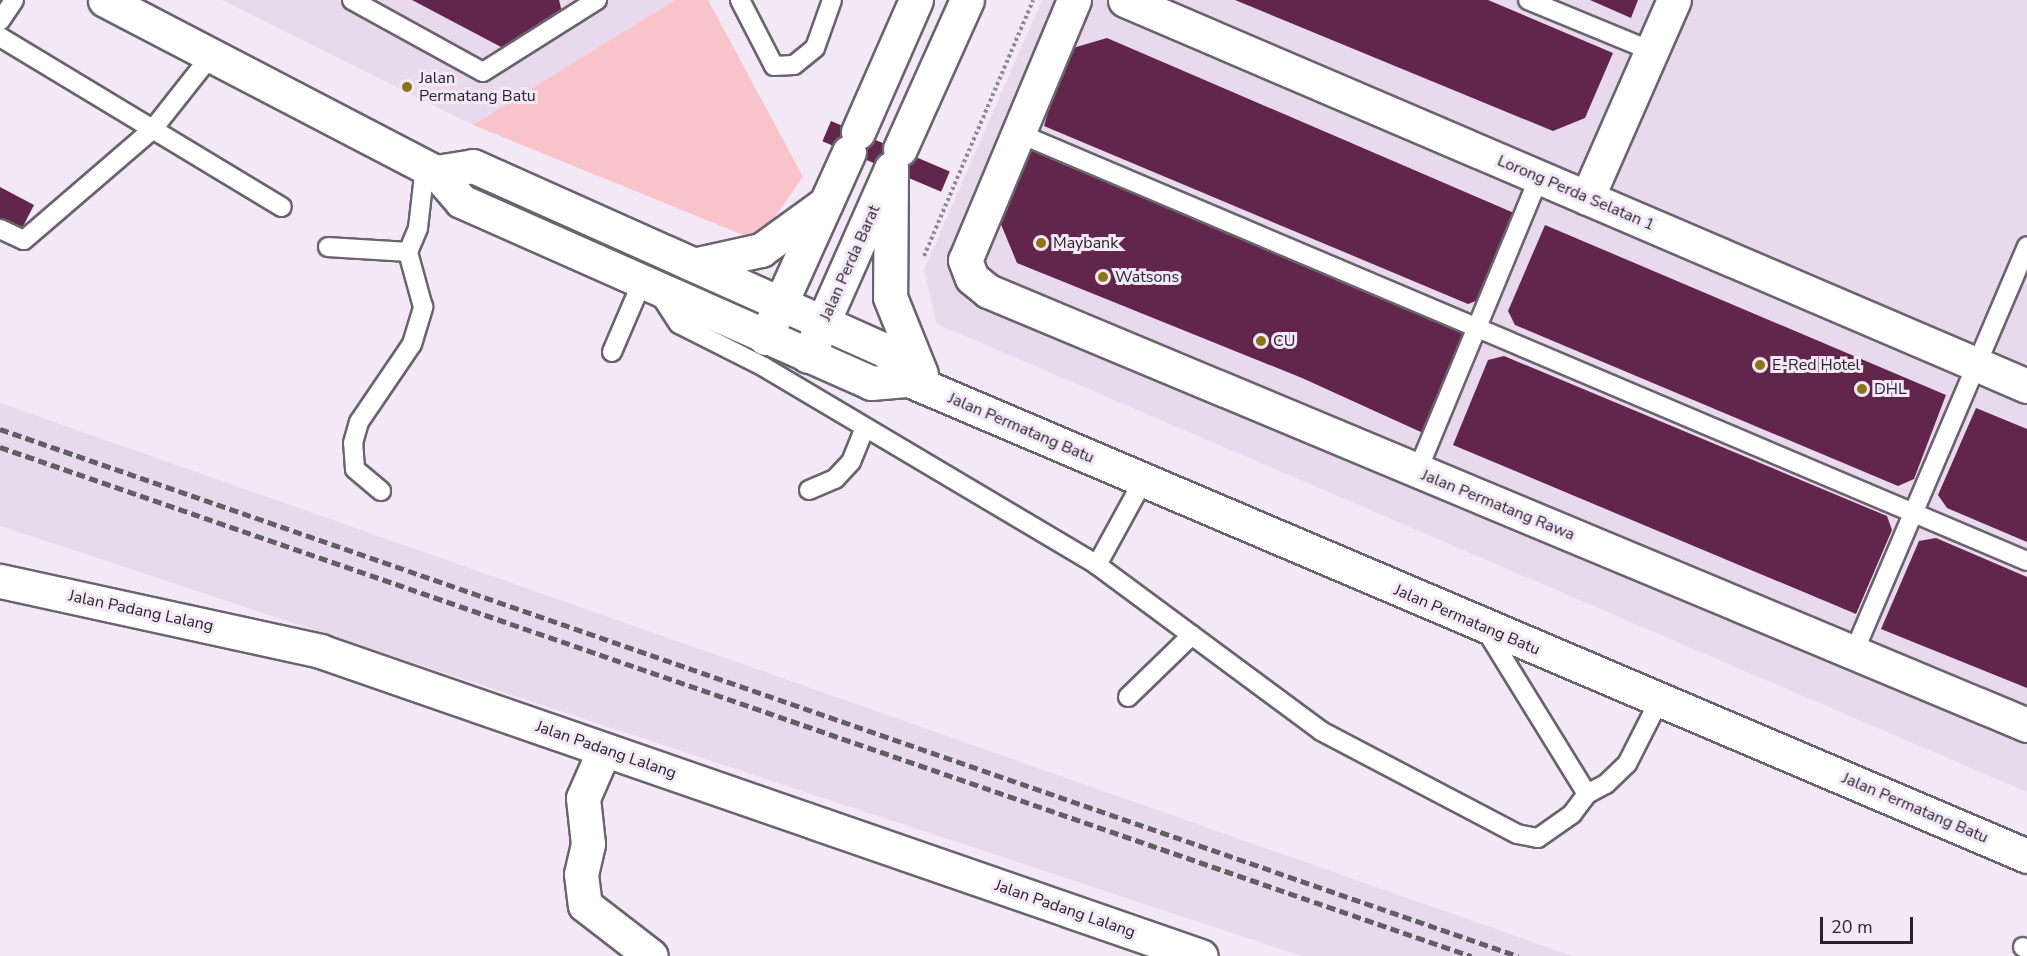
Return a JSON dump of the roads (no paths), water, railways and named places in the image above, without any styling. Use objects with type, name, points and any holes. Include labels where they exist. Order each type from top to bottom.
[{"type":"street","name":"Jalan Permatang Batu","points":[[105,0],[209,58],[430,170],[461,201],[649,285],[765,352],[808,356],[871,383],[918,384],[1483,628],[2027,856]]},
{"type":"street","points":[[765,352],[781,303],[916,0]]},
{"type":"street","name":"Jalan Perda Barat","points":[[808,356],[967,0]]},
{"type":"street","points":[[1018,133],[1074,0]]},
{"type":"street","name":"Lorong Perda Selatan 1","points":[[1125,0],[2027,386]]},
{"type":"street","points":[[1587,198],[1674,0]]},
{"type":"street","name":"Jalan Permatang Rawa","points":[[1018,133],[965,260],[972,278],[988,291],[1417,472],[2027,724]]},
{"type":"street","points":[[896,159],[890,297],[918,384]]},
{"type":"street","points":[[430,170],[473,166],[697,264],[883,349],[904,366],[918,384]]},
{"type":"street","points":[[697,264],[760,250],[826,203]]},
{"type":"street","name":"Jalan Padang Lalang","points":[[0,580],[320,651],[1201,956]]},
{"type":"street","points":[[604,750],[583,798],[588,844],[580,874],[585,905],[651,956]]},
{"type":"lane","points":[[0,21],[14,0]]},
{"type":"lane","points":[[352,0],[483,72],[597,0]]},
{"type":"lane","points":[[740,0],[774,66],[794,65],[815,48],[832,0]]},
{"type":"lane","points":[[1528,0],[1652,51]]},
{"type":"lane","points":[[0,37],[282,207]]},
{"type":"lane","points":[[0,228],[24,240],[153,129],[209,58]]},
{"type":"lane","points":[[1018,133],[1478,325],[1913,510],[2027,561]]},
{"type":"lane","points":[[381,491],[355,469],[353,443],[359,422],[412,344],[423,307],[408,252],[418,228],[430,170]]},
{"type":"lane","points":[[1417,472],[1539,177]]},
{"type":"lane","points":[[1854,652],[2027,246]]},
{"type":"lane","points":[[328,247],[408,252]]},
{"type":"lane","points":[[612,352],[649,285]]},
{"type":"lane","points":[[765,352],[864,429],[1097,565],[1367,759],[1517,834],[1538,838],[1555,829],[1587,794],[1627,764],[1659,701]]},
{"type":"lane","points":[[809,490],[835,479],[851,462],[864,429]]},
{"type":"lane","points":[[1097,565],[1143,481]]},
{"type":"lane","points":[[1483,628],[1587,794]]},
{"type":"lane","points":[[1128,697],[1192,635]]},
{"type":"railway","points":[[0,429],[1518,956]]},
{"type":"railway","points":[[0,447],[1471,956]]},
{"type":"place","name":"Jalan Permatang Batu","points":[[407,87]]},
{"type":"place","name":"Maybank","points":[[1041,243]]},
{"type":"place","name":"Watsons","points":[[1103,277]]},
{"type":"place","name":"CU","points":[[1261,341]]},
{"type":"place","name":"E-Red Hotel","points":[[1760,365]]},
{"type":"place","name":"DHL","points":[[1862,389]]}]
